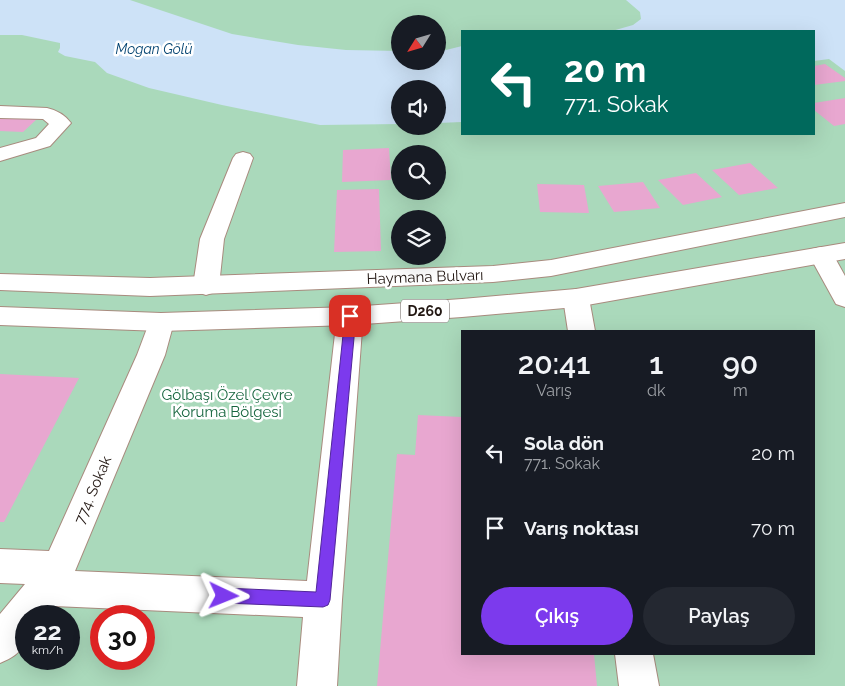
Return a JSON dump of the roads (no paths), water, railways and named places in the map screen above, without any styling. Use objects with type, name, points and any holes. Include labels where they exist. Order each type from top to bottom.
[{"type":"main road","points":[[0,112],[47,114],[61,123],[43,142],[0,155]]},
{"type":"main road","points":[[206,286],[212,239],[243,158]]},
{"type":"main road","name":"Haymana Bulvarı","points":[[0,282],[117,287],[206,286],[476,275],[551,268],[845,210]]},
{"type":"main road","points":[[833,253],[845,298]]},
{"type":"main road","name":"D260","points":[[0,316],[160,322],[350,316],[576,298],[833,253]]},
{"type":"main road","points":[[576,298],[582,330]]},
{"type":"main road","points":[[317,686],[323,600],[350,316]]},
{"type":"main road","name":"774. Sokak","points":[[0,644],[52,578],[151,354],[160,322]]},
{"type":"main road","points":[[0,566],[52,578],[323,600]]},
{"type":"main road","points":[[634,655],[639,686]]},
{"type":"water","name":"Mogan Gölü","points":[[0,0],[130,0],[232,34],[298,45],[346,50],[391,51],[391,70],[446,70],[446,50],[461,46],[461,122],[446,123],[446,80],[391,80],[391,124],[320,125],[149,88],[107,73],[95,62],[65,56],[58,52],[60,43],[22,35],[0,35]]},
{"type":"water","points":[[626,0],[845,0],[845,71],[829,59],[815,61],[815,30],[616,30],[633,25],[641,19],[640,12]]},
{"type":"park label","name":"Gölbaşı Özel Çevre Koruma Bölgesi","points":[[227,404]]}]
